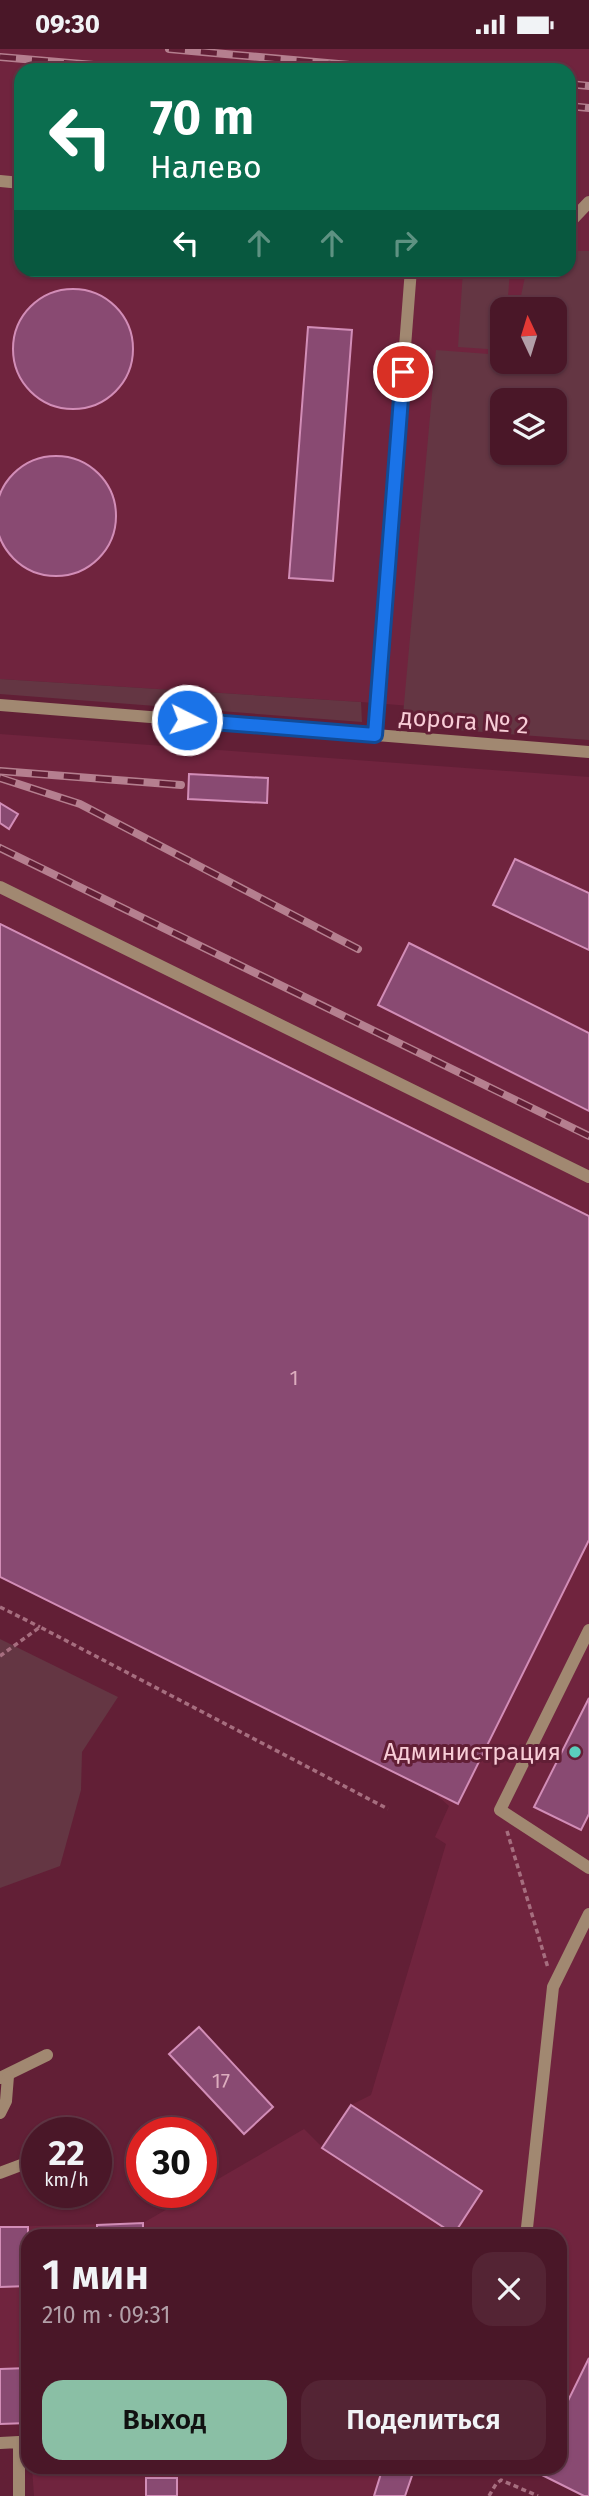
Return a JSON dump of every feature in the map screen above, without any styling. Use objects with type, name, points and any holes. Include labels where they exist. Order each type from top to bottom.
[{"type":"street","points":[[576,216],[589,202]]},
{"type":"street","points":[[375,735],[410,277]]},
{"type":"street","name":"дорога № 2","points":[[0,705],[589,752]]},
{"type":"street","points":[[0,887],[589,1177]]},
{"type":"street","points":[[589,1630],[500,1810],[589,1868]]},
{"type":"street","points":[[527,2229],[554,1987],[589,1914]]},
{"type":"street","points":[[0,2113],[6,2101],[4,2077],[47,2055]]},
{"type":"street","points":[[0,2173],[21,2165]]},
{"type":"street","points":[[0,2443],[19,2442],[19,2496]]},
{"type":"path","points":[[0,1607],[388,1809]]},
{"type":"path","points":[[0,1656],[40,1627]]},
{"type":"path","points":[[500,1810],[554,1987]]},
{"type":"path","points":[[489,2496],[501,2480],[538,2496]]},
{"type":"shaded area","points":[[0,49],[589,49],[589,660],[583,720],[361,702],[0,679]]},
{"type":"shaded area","points":[[576,251],[589,251],[589,740],[402,726],[436,350],[490,354],[490,375],[567,375],[567,297],[521,297],[525,277],[576,277]]},
{"type":"shaded area","points":[[463,277],[509,277],[508,297],[490,297],[490,349],[458,347]]},
{"type":"shaded area","points":[[0,679],[361,702],[362,722],[0,694]]},
{"type":"shaded area","points":[[0,734],[589,777],[589,2496],[538,2474],[567,2474],[567,2229],[21,2229],[21,2423],[0,2424],[0,2227],[143,2223],[169,2208],[217,2208],[217,2180],[304,2129],[323,2148],[351,2105],[371,2095],[446,1844],[435,1837],[449,1806],[432,1791],[0,1575]]},
{"type":"shaded area","points":[[0,1639],[118,1697],[82,1752],[81,1790],[60,1866],[0,1888]]},
{"type":"shaded area","points":[[32,2474],[413,2474],[405,2496],[34,2496]]},
{"type":"building","points":[[73,289],[96,294],[115,307],[128,326],[133,349],[128,372],[115,391],[96,404],[73,409],[50,404],[31,391],[18,372],[13,349],[18,326],[31,307],[50,294]]},
{"type":"building","points":[[308,327],[352,330],[333,581],[289,578]]},
{"type":"building","points":[[56,456],[89,466],[106,483],[114,504],[114,528],[106,549],[89,566],[79,571],[56,576],[33,571],[14,558],[1,539],[1,493],[14,474],[33,461]]},
{"type":"building","points":[[189,774],[268,778],[267,803],[188,799]]},
{"type":"building","points":[[0,803],[18,814],[9,829],[0,823]]},
{"type":"building","points":[[515,859],[589,893],[589,950],[493,905]]},
{"type":"building","points":[[0,924],[589,1216],[589,1540],[458,1804],[0,1577]]},
{"type":"building","points":[[409,943],[589,1033],[589,1111],[378,1005]]},
{"type":"building","name":"Администрация","points":[[589,1698],[589,1814],[581,1830],[534,1807]]},
{"type":"building","points":[[199,2027],[273,2107],[244,2134],[169,2054]]},
{"type":"building","points":[[351,2105],[482,2191],[457,2229],[446,2229],[322,2148]]},
{"type":"building","points":[[143,2223],[143,2229],[97,2229],[97,2225]]},
{"type":"building","points":[[0,2227],[28,2227],[21,2229],[21,2286],[0,2287]]},
{"type":"building","points":[[589,2358],[589,2496],[540,2474],[567,2474],[567,2403]]},
{"type":"building","points":[[21,2368],[21,2423],[0,2424],[0,2369]]},
{"type":"building","points":[[381,2474],[413,2474],[405,2496],[374,2496]]},
{"type":"building","points":[[146,2478],[177,2478],[177,2496],[146,2496]]},
{"type":"railway","points":[[169,49],[327,63]]},
{"type":"railway","points":[[0,57],[70,63]]},
{"type":"railway","points":[[576,85],[589,86]]},
{"type":"railway","points":[[576,107],[589,108]]},
{"type":"railway","points":[[0,771],[181,785]]},
{"type":"railway","points":[[0,778],[80,804],[358,949]]},
{"type":"railway","points":[[0,848],[589,1136]]},
{"type":"place","name":"Администрация","points":[[575,1752]]},
{"type":"route","points":[[187,720],[375,735],[403,372]]}]
